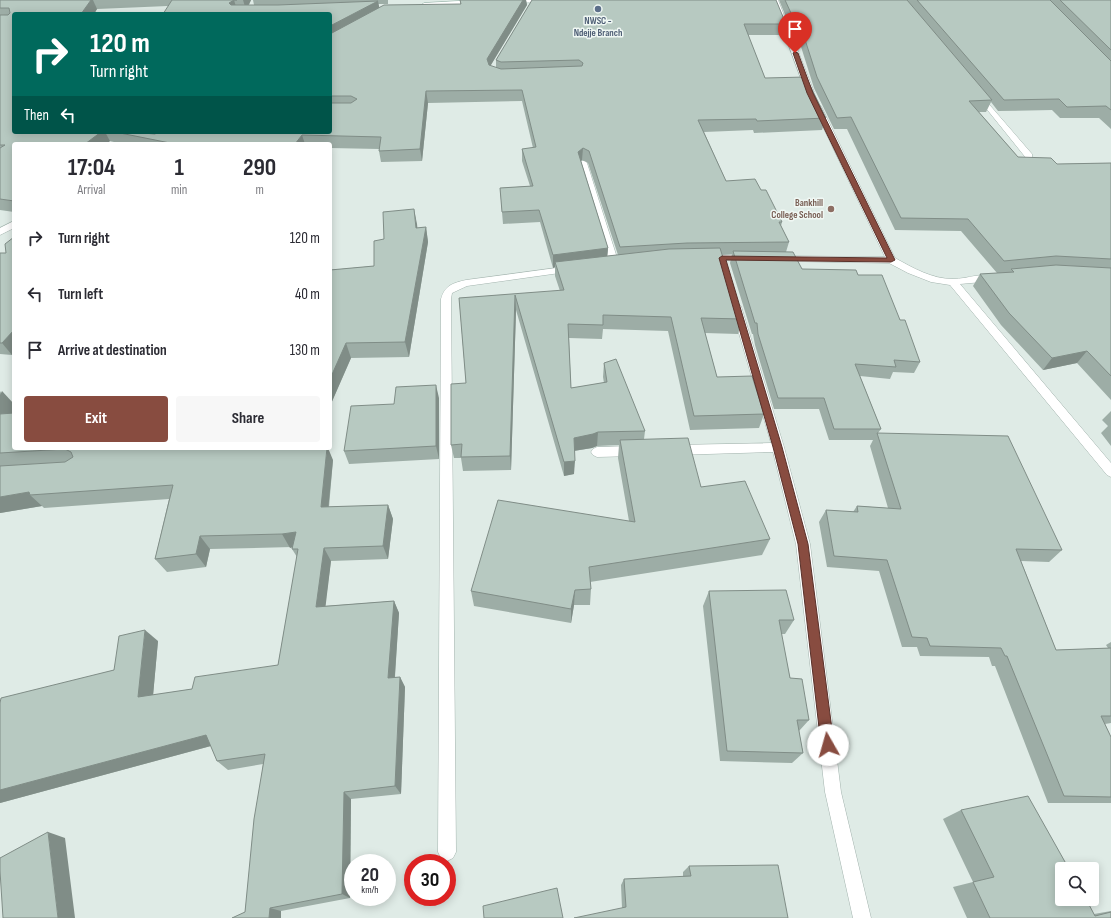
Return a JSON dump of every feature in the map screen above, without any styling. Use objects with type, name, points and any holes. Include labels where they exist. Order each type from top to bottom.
[{"type":"street","points":[[504,2],[552,0]]},
{"type":"street","points":[[775,0],[810,93],[891,260]]},
{"type":"street","points":[[529,7],[533,1]]},
{"type":"street","points":[[415,6],[453,2],[482,2]]},
{"type":"street","points":[[974,90],[1029,156]]},
{"type":"street","points":[[583,163],[610,264],[629,262]]},
{"type":"street","points":[[0,232],[12,225]]},
{"type":"street","points":[[722,258],[727,273]]},
{"type":"street","points":[[698,259],[891,260],[921,276],[953,282],[1000,278]]},
{"type":"street","points":[[446,852],[447,295],[448,291],[456,286],[466,283],[583,268]]},
{"type":"street","points":[[953,282],[1111,472]]},
{"type":"street","points":[[733,296],[778,447],[803,544],[833,792],[862,918]]},
{"type":"street","points":[[660,450],[778,447]]},
{"type":"street","points":[[597,452],[644,451]]},
{"type":"building","points":[[0,0],[91,0],[82,12],[12,12],[12,134],[98,134],[88,142],[12,142],[12,201],[0,199],[0,148],[5,145],[0,145],[0,15],[8,15],[10,13],[9,8],[0,8]]},
{"type":"building","points":[[172,0],[234,0],[229,3],[231,5],[278,5],[378,1],[332,25],[332,12],[164,12]]},
{"type":"building","points":[[460,0],[523,0],[487,59],[489,65],[501,69],[582,66],[583,63],[579,60],[501,62],[496,60],[532,0],[776,0],[786,24],[744,24],[765,78],[806,77],[826,118],[757,121],[756,119],[698,120],[726,181],[755,179],[761,190],[766,190],[782,222],[779,222],[789,242],[687,243],[620,247],[589,151],[583,148],[578,152],[608,248],[553,255],[539,210],[502,212],[500,188],[533,186],[522,149],[536,147],[522,90],[426,91],[420,149],[379,151],[381,137],[302,135],[297,142],[165,142],[125,134],[332,134],[332,103],[351,103],[357,99],[351,96],[332,96],[332,33],[384,5],[461,4]]},
{"type":"building","points":[[785,0],[907,0],[992,100],[969,101],[1018,157],[1051,158],[1057,164],[1111,163],[1111,259],[1056,256],[1004,261],[968,219],[901,218],[851,117],[837,118],[817,77],[800,24],[796,24]]},
{"type":"building","points":[[917,0],[1050,0],[1111,61],[1111,110],[1106,106],[1067,107],[1059,99],[1004,100]]},
{"type":"building","points":[[1060,0],[1111,0],[1111,50]]},
{"type":"building","points":[[414,209],[416,228],[426,227],[405,342],[346,343],[332,374],[332,270],[374,266],[374,241],[384,239],[383,212]]},
{"type":"building","points":[[12,239],[12,332],[2,343],[0,343],[0,253],[6,253],[5,244]]},
{"type":"building","points":[[720,248],[742,319],[701,318],[717,377],[752,376],[764,414],[694,416],[671,317],[603,315],[603,325],[568,324],[571,388],[607,382],[604,363],[616,359],[645,431],[598,432],[574,438],[575,461],[564,462],[515,295],[510,456],[461,457],[462,444],[451,445],[451,384],[466,383],[459,298],[564,290],[555,262],[669,249]]},
{"type":"building","points":[[733,251],[793,252],[802,269],[856,270],[858,275],[882,275],[900,320],[905,320],[920,362],[894,360],[896,367],[855,364],[881,429],[834,429],[824,398],[778,398],[758,334],[757,323],[755,323]]},
{"type":"building","points":[[1056,265],[1111,268],[1111,376],[1087,351],[1052,358],[1009,313],[980,274],[1014,272],[1011,269]]},
{"type":"building","points":[[436,385],[436,446],[344,451],[351,406],[394,404],[396,387]]},
{"type":"building","points":[[12,413],[12,450],[49,450],[0,453],[0,414]]},
{"type":"building","points":[[877,433],[1008,436],[1062,550],[1016,549],[1056,650],[1111,648],[1111,716],[1101,716],[1111,737],[1111,797],[1064,796],[1007,656],[1005,656],[1001,648],[930,646],[927,638],[912,637],[887,560],[834,556],[826,510],[858,512],[857,506],[901,509]]},
{"type":"building","points":[[688,438],[701,487],[745,481],[770,539],[589,567],[591,589],[575,590],[571,609],[471,591],[498,500],[635,522],[620,440]]},
{"type":"building","points":[[67,450],[327,450],[321,507],[388,505],[383,546],[324,548],[316,607],[394,601],[388,678],[400,677],[395,786],[344,792],[342,894],[270,908],[269,918],[232,918],[245,912],[254,819],[265,754],[217,761],[206,735],[0,790],[1,698],[114,670],[119,636],[145,630],[138,697],[192,689],[195,677],[278,665],[298,549],[292,549],[296,532],[282,534],[200,536],[196,554],[155,559],[173,485],[30,495],[29,492],[0,497],[0,466],[65,462],[73,457],[71,452]]},
{"type":"building","points":[[786,590],[794,620],[779,620],[790,678],[802,679],[809,720],[797,720],[803,753],[727,751],[709,591]]},
{"type":"building","points":[[1028,796],[1065,862],[1055,862],[1055,906],[1090,906],[1095,916],[1111,912],[1111,918],[990,918],[973,882],[994,877],[961,810]]},
{"type":"building","points":[[48,832],[58,918],[3,918],[0,858]]},
{"type":"building","points":[[778,865],[788,918],[574,918],[626,907],[624,879],[691,876],[689,866]]},
{"type":"building","points":[[557,888],[563,918],[484,918],[483,906]]},
{"type":"place","name":"NWSC - Ndejje Branch","points":[[598,9]]},
{"type":"place","name":"Bankhill College School","points":[[831,209]]},
{"type":"route","points":[[795,53],[810,93],[891,260],[722,258],[778,447],[803,544],[828,745]]}]
